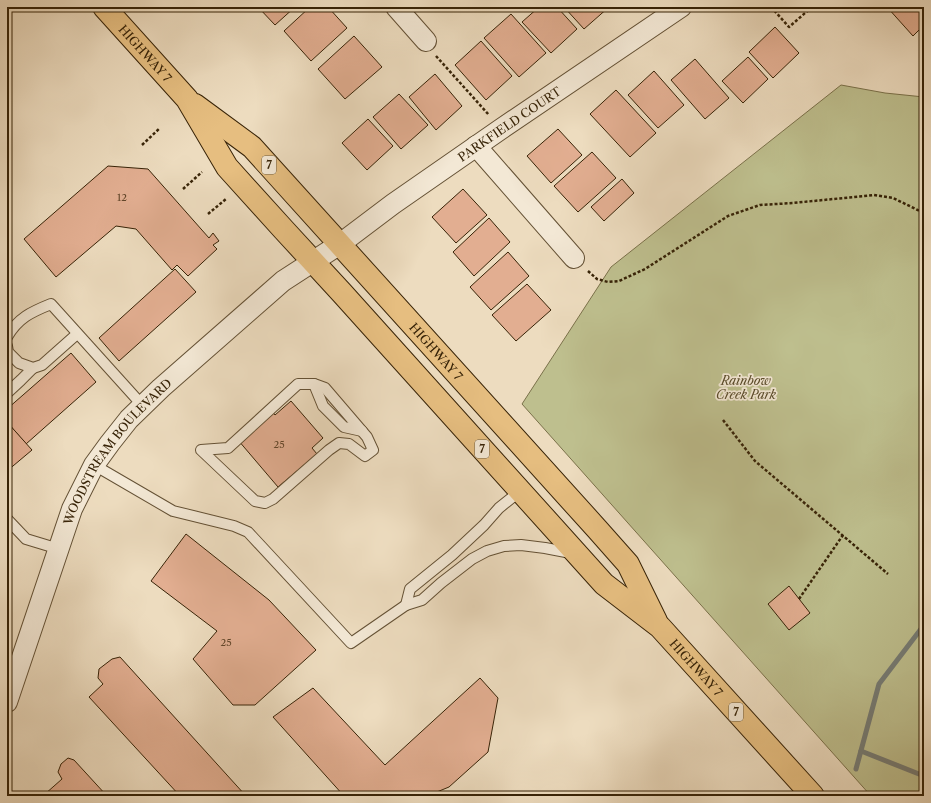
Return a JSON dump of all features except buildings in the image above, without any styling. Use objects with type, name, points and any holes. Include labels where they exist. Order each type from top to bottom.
[{"type":"main road","name":"HIGHWAY 7","points":[[104,7],[186,99],[227,167],[576,554],[604,584],[660,627],[813,796]]},
{"type":"main road","name":"HIGHWAY 7","points":[[186,99],[252,147],[628,564],[660,627]]},
{"type":"main road","points":[[520,491],[565,494]]},
{"type":"street","points":[[396,7],[430,47]]},
{"type":"street","name":"PARKFIELD COURT","points":[[313,261],[340,244],[501,128],[681,7]]},
{"type":"street","points":[[476,146],[574,258]]},
{"type":"street","name":"WOODSTREAM BOULEVARD","points":[[7,702],[72,509],[94,465],[119,431],[143,406],[277,286],[313,261]]},
{"type":"lane","points":[[7,337],[12,328],[31,312],[51,304],[143,406]]},
{"type":"lane","points":[[7,393],[33,368],[42,365],[77,334]]},
{"type":"lane","points":[[7,346],[8,352],[19,363],[33,368]]},
{"type":"lane","points":[[298,384],[314,384],[325,388],[362,431],[367,437],[373,450],[365,456],[349,444],[339,443],[273,499],[265,503],[255,501],[201,450],[228,448],[298,384]]},
{"type":"lane","points":[[94,465],[173,511],[234,526],[248,532],[351,643],[406,605],[422,600],[472,559],[487,551],[504,546],[521,545],[576,554]]},
{"type":"lane","points":[[406,605],[410,589],[452,555],[500,508],[520,491]]},
{"type":"lane","points":[[7,519],[26,539],[59,549]]},
{"type":"path","points":[[771,7],[789,27],[812,7]]},
{"type":"path","points":[[430,47],[501,128]]},
{"type":"path","points":[[142,145],[160,128]]},
{"type":"path","points":[[183,189],[202,172]]},
{"type":"path","points":[[574,258],[597,279],[608,282],[619,281],[645,269],[728,216],[760,205],[874,195],[893,198],[924,213]]},
{"type":"path","points":[[208,214],[226,199]]},
{"type":"path","points":[[723,420],[755,461],[888,574]]},
{"type":"path","points":[[800,599],[843,535]]},
{"type":"green space","name":"Rainbow Creek Park","points":[[841,85],[885,93],[924,97],[924,796],[871,796],[522,404],[611,267]]},
{"type":"waterway","points":[[856,769],[879,684],[924,625]]},
{"type":"waterway","points":[[861,751],[924,776]]}]
